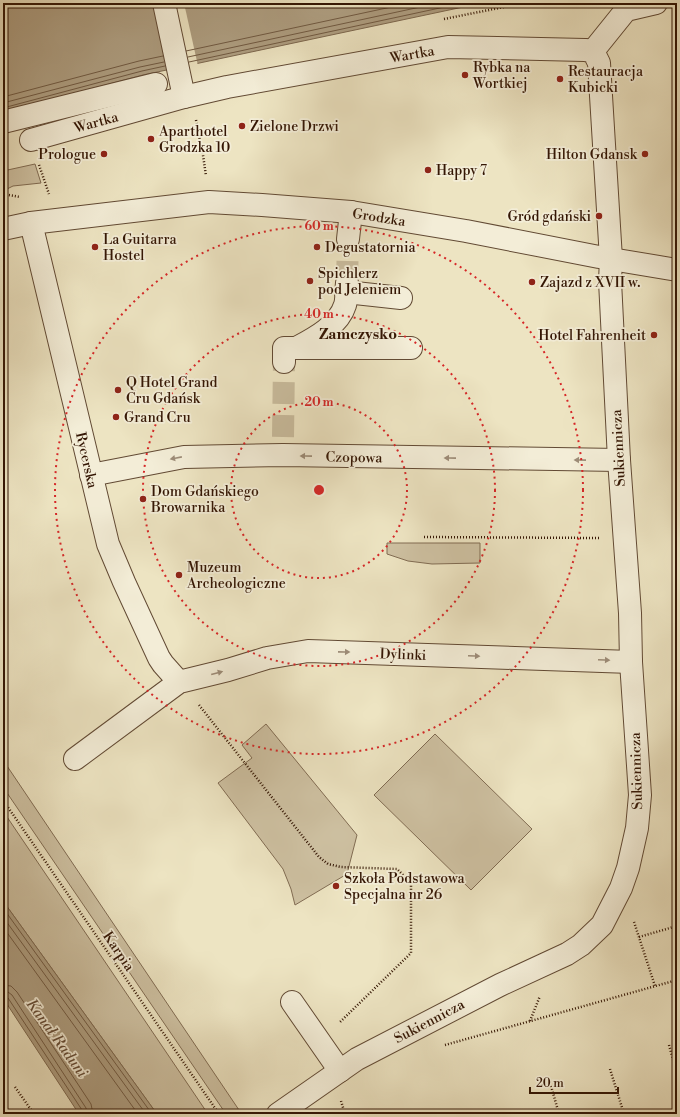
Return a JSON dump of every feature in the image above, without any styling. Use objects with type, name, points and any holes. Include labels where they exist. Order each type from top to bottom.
[{"type":"street","points":[[164,3],[190,91]]},
{"type":"street","points":[[177,3],[190,91]]},
{"type":"street","points":[[611,259],[599,63],[593,52],[626,10],[656,3]]},
{"type":"street","name":"Wartka","points":[[31,140],[190,91],[227,87],[448,48],[516,48],[585,50],[593,52]]},
{"type":"street","points":[[3,122],[156,84]]},
{"type":"street","name":"Grodzka","points":[[3,229],[31,223],[209,202],[262,205],[351,212],[466,231],[677,270]]},
{"type":"street","points":[[348,239],[351,212]]},
{"type":"street","name":"Rycerska","points":[[31,223],[108,544],[159,658],[179,682]]},
{"type":"street","name":"Sukiennicza","points":[[278,1114],[357,1059],[439,1015],[567,954],[581,945],[602,925],[621,888],[628,868],[637,828],[640,795],[631,662],[630,613],[619,460],[610,281],[611,259]]},
{"type":"street","points":[[401,298],[346,288],[345,305],[340,315],[332,325],[291,355],[411,348]]},
{"type":"street","name":"Czopowa","points":[[91,475],[184,457],[283,446],[619,460]]},
{"type":"street","name":"Dylinki","points":[[179,682],[228,670],[267,658],[308,651],[631,662]]},
{"type":"street","points":[[75,759],[179,682]]},
{"type":"street","points":[[292,1002],[340,1071]]},
{"type":"path","points":[[198,126],[206,181]]},
{"type":"path","points":[[42,174],[48,194]]},
{"type":"path","points":[[3,194],[25,198]]},
{"type":"path","points":[[424,537],[602,538]]},
{"type":"path","points":[[199,704],[319,856],[328,864],[341,867],[397,869],[411,883],[411,953],[320,1041]]},
{"type":"path","name":"Karpia","points":[[3,800],[219,1114]]},
{"type":"path","points":[[639,937],[677,926]]},
{"type":"path","points":[[442,1046],[677,980]]},
{"type":"path","points":[[669,1045],[677,1074]]},
{"type":"path","points":[[610,1069],[624,1114]]},
{"type":"path","points":[[551,1086],[559,1114]]},
{"type":"path","points":[[15,1087],[34,1114]]},
{"type":"path","points":[[341,1099],[345,1114]]},
{"type":"path","points":[[246,1114],[253,1110]]},
{"type":"shaded area","points":[[35,164],[41,183],[13,186],[3,191],[3,171]]},
{"type":"shaded area","points":[[387,543],[480,543],[480,563],[432,564],[408,561],[387,554]]},
{"type":"shaded area","points":[[266,724],[357,835],[347,874],[295,905],[291,889],[283,869],[218,783],[252,758],[242,745]]},
{"type":"shaded area","points":[[435,734],[532,829],[471,890],[374,795]]},
{"type":"shaded area","points":[[3,760],[239,1110],[233,1114],[226,1114],[3,787]]},
{"type":"shaded area","points":[[3,811],[208,1114],[157,1114],[3,901]]},
{"type":"water","points":[[3,3],[482,3],[143,75],[3,112]]},
{"type":"water","name":"Kanał Raduni","points":[[3,901],[157,1114],[79,1114],[3,998]]},
{"type":"pier","points":[[158,3],[184,3],[198,66],[172,71]]},
{"type":"tunnel","points":[[347,283],[348,239]]},
{"type":"tunnel","points":[[283,437],[284,362]]},
{"type":"place","name":"Rybka na Wortkiej","points":[[465,75]]},
{"type":"place","name":"Restauracja Kubicki","points":[[560,79]]},
{"type":"place","name":"Zielone Drzwi","points":[[242,126]]},
{"type":"place","name":"Aparthotel Grodzka 10","points":[[151,139]]},
{"type":"place","name":"Prologue","points":[[104,154]]},
{"type":"place","name":"Hilton Gdansk","points":[[645,154]]},
{"type":"place","name":"Happy 7","points":[[428,170]]},
{"type":"place","name":"Gród gdański","points":[[599,216]]},
{"type":"place","name":"La Guitarra Hostel","points":[[95,247]]},
{"type":"place","name":"Degustatornia","points":[[317,247]]},
{"type":"place","name":"Spichlerz pod Jeleniem","points":[[310,281]]},
{"type":"place","name":"Zajazd z XVII w.","points":[[532,282]]},
{"type":"place","name":"Hotel Fahrenheit","points":[[654,335]]},
{"type":"place","name":"Q Hotel Grand Cru Gdańsk","points":[[118,390]]},
{"type":"place","name":"Grand Cru","points":[[116,417]]},
{"type":"place","name":"Dom Gdańskiego Browarnika","points":[[143,499]]},
{"type":"place","name":"Muzeum Archeologiczne","points":[[179,575]]},
{"type":"place","name":"Szkoła Podstawowa Specjalna nr 26","points":[[336,886]]},
{"type":"district","name":"Zamczysko","points":[[358,334]]}]
